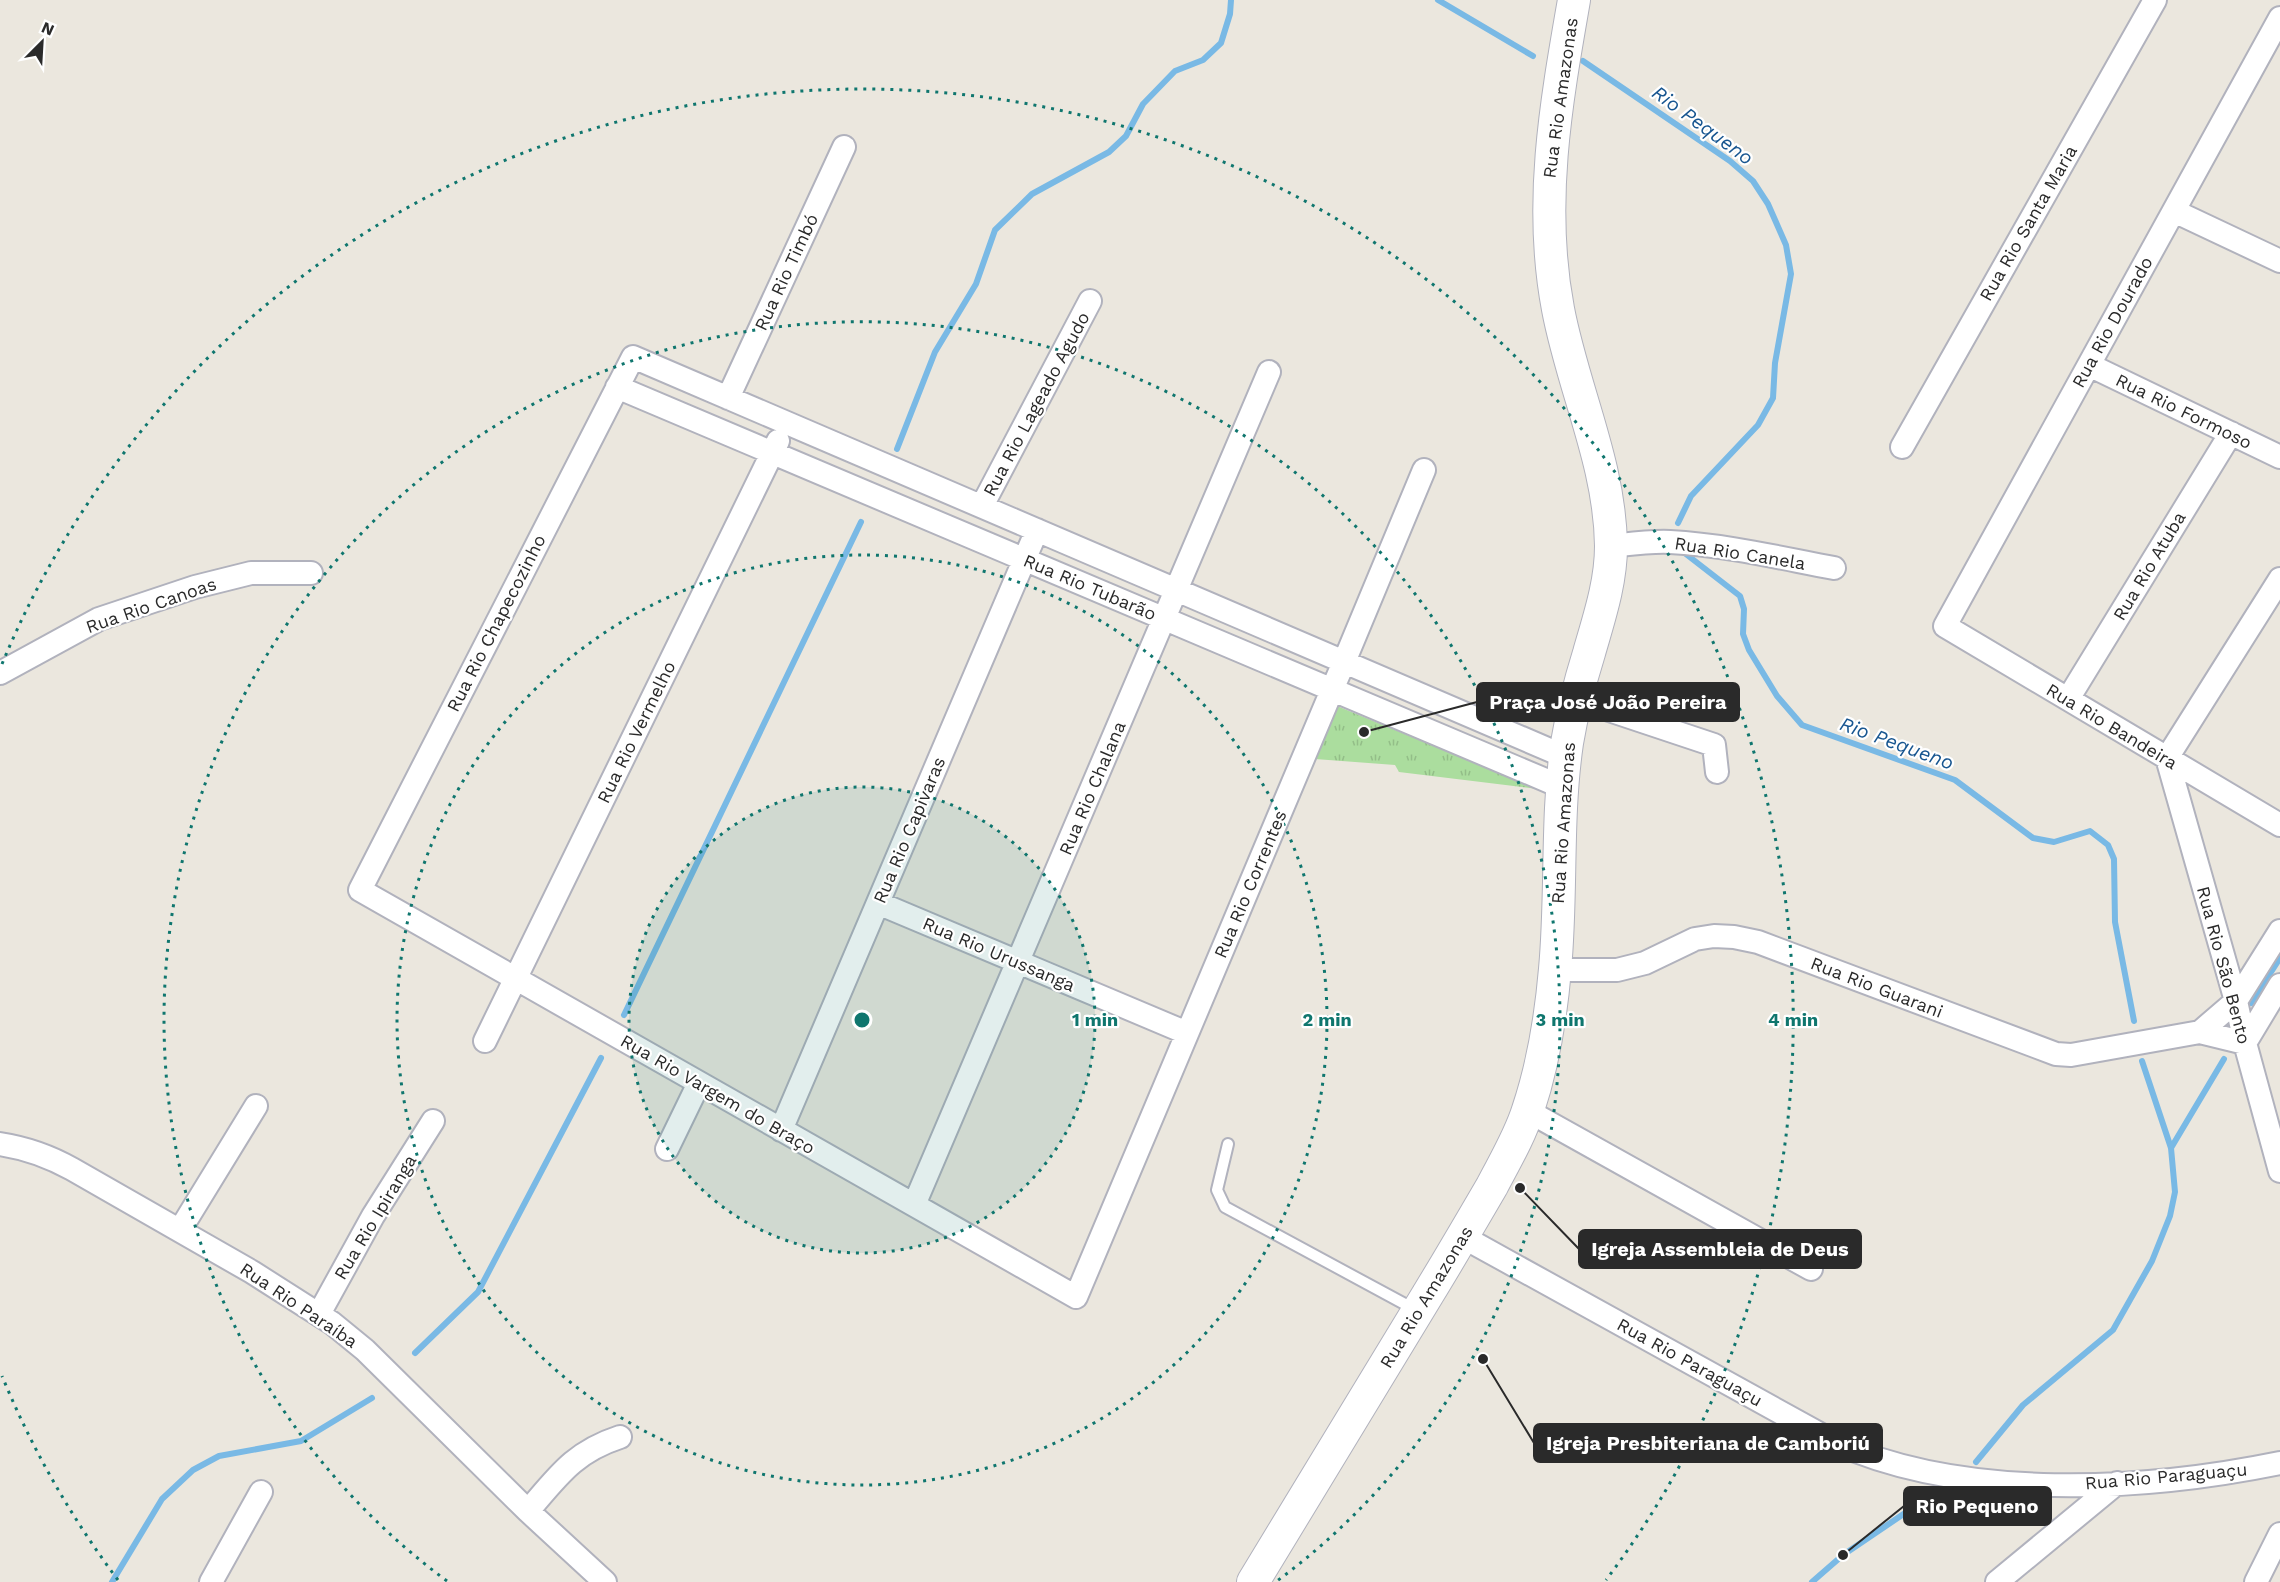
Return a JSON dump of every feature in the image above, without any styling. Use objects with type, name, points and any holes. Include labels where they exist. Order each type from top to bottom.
[{"type":"street","name":"Rua Rio Amazonas","points":[[1253,1582],[1463,1237],[1513,1145],[1528,1111],[1542,1052],[1555,969],[1562,787],[1566,757],[1576,699],[1605,596],[1611,546],[1604,481],[1563,333],[1553,279],[1547,215],[1551,147],[1574,0]]},
{"type":"street","name":"Rua Rio Santa Maria","points":[[1902,447],[2155,0]]},
{"type":"street","name":"Rua Rio Dourado","points":[[1945,626],[2280,18]]},
{"type":"street","name":"Rua Rio Timbó","points":[[728,398],[844,147]]},
{"type":"street","points":[[2174,211],[2280,261]]},
{"type":"street","name":"Rua Rio Lageado Agudo","points":[[982,507],[1090,301]]},
{"type":"street","name":"Rua Rio Tubarão","points":[[633,357],[1566,757]]},
{"type":"street","name":"Rua Rio Chapecozinho","points":[[360,890],[633,357]]},
{"type":"street","name":"Rua Rio Formoso","points":[[2089,365],[2280,457]]},
{"type":"street","name":"Rua Rio Chalana","points":[[914,1205],[1269,372]]},
{"type":"street","name":"Rua Rio Tubarão","points":[[617,387],[1562,787]]},
{"type":"street","name":"Rua Rio Vermelho","points":[[485,1041],[787,423]]},
{"type":"street","name":"Rua Rio Atuba","points":[[2068,699],[2231,433]]},
{"type":"street","name":"Rua Rio Correntes","points":[[1076,1297],[1424,470]]},
{"type":"street","name":"Rua Rio Capivaras","points":[[782,1130],[1037,530]]},
{"type":"street","name":"Rua Rio Canela","points":[[1611,546],[1667,542],[1690,544],[1740,550],[1834,568]]},
{"type":"street","name":"Rua Rio Canoas","points":[[0,673],[99,619],[195,587],[251,573],[311,573]]},
{"type":"street","points":[[2167,758],[2280,579]]},
{"type":"street","name":"Rua Rio Bandeira","points":[[1945,626],[2280,825]]},
{"type":"street","points":[[1576,699],[1714,745],[1717,772]]},
{"type":"street","name":"Rua Rio São Bento","points":[[2167,758],[2236,1001],[2245,1043],[2280,1171]]},
{"type":"street","name":"Rua Rio Vargem do Braço","points":[[360,890],[1076,1297]]},
{"type":"street","name":"Rua Rio Urussanga","points":[[878,903],[1187,1033]]},
{"type":"street","points":[[2200,1032],[2236,1001],[2280,931]]},
{"type":"street","name":"Rua Rio Guarani","points":[[1555,969],[1617,970],[1645,963],[1695,939],[1714,936],[1734,937],[1758,942],[2056,1054],[2071,1055],[2200,1032],[2245,1043]]},
{"type":"street","points":[[2245,1043],[2280,985]]},
{"type":"street","points":[[667,1149],[699,1083]]},
{"type":"street","points":[[180,1230],[256,1106]]},
{"type":"street","points":[[1528,1111],[1810,1269]]},
{"type":"street","name":"Rua Rio Ipiranga","points":[[319,1314],[376,1210],[433,1121]]},
{"type":"street","name":"Rua Rio Paraíba","points":[[0,1144],[48,1156],[180,1230],[319,1314],[365,1350],[528,1511],[605,1582]]},
{"type":"street","name":"Rua Rio Paraguaçu","points":[[1463,1237],[1834,1442],[1863,1455],[1922,1472],[1961,1478],[2076,1485],[2233,1472],[2280,1463]]},
{"type":"street","points":[[528,1511],[576,1458],[603,1443],[620,1437]]},
{"type":"street","points":[[1997,1582],[2117,1483]]},
{"type":"street","points":[[211,1582],[261,1492]]},
{"type":"street","points":[[2256,1582],[2280,1534]]},
{"type":"lane","points":[[1228,1144],[1217,1190],[1225,1207],[1418,1311]]},
{"type":"green space","points":[[1337,706],[1538,789],[1399,772],[1395,765],[1315,759]]},
{"type":"waterway","points":[[897,449],[935,352],[976,284],[995,230],[1032,194],[1109,152],[1126,136],[1143,104],[1175,71],[1203,60],[1221,43],[1230,14],[1231,0]]},
{"type":"waterway","name":"Rio Pequeno","points":[[1438,0],[1533,56]]},
{"type":"waterway","name":"Rio Pequeno","points":[[1583,61],[1730,161],[1753,181],[1768,204],[1786,245],[1791,274],[1775,363],[1773,398],[1758,425],[1691,496],[1678,523]]},
{"type":"waterway","points":[[624,1015],[861,522]]},
{"type":"waterway","name":"Rio Pequeno","points":[[1682,551],[1740,596],[1744,609],[1743,634],[1749,650],[1777,696],[1802,725],[1955,780],[2033,838],[2054,842],[2090,831],[2108,845],[2114,859],[2115,922],[2134,1021]]},
{"type":"waterway","points":[[2251,1003],[2280,958]]},
{"type":"waterway","points":[[415,1353],[478,1292],[601,1058]]},
{"type":"waterway","points":[[2171,1148],[2224,1059]]},
{"type":"waterway","name":"Rio Pequeno","points":[[1976,1462],[2023,1405],[2113,1330],[2152,1261],[2170,1216],[2175,1192],[2171,1148],[2142,1061]]},
{"type":"waterway","points":[[112,1582],[162,1499],[193,1470],[219,1456],[301,1441],[372,1398]]},
{"type":"waterway","name":"Rio Pequeno","points":[[1812,1582],[1843,1555],[1936,1492]]},
{"type":"place","name":"Praça José João Pereira","points":[[1364,732]]},
{"type":"place","name":"Igreja Assembleia de Deus","points":[[1520,1188]]},
{"type":"place","name":"Igreja Presbiteriana de Camboriú","points":[[1483,1359]]},
{"type":"place","name":"Rio Pequeno","points":[[1843,1555]]}]
